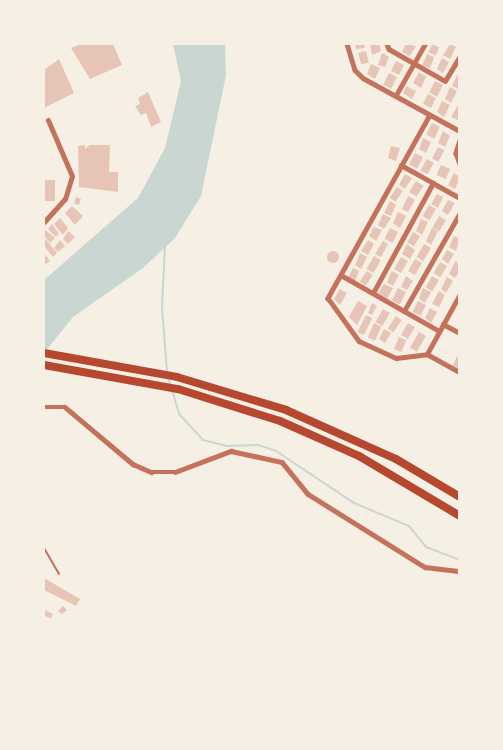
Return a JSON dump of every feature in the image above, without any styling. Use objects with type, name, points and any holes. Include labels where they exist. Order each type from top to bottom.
[{"type":"highway","points":[[44,353],[177,377],[326,426],[396,459],[459,497]]},
{"type":"highway","points":[[44,365],[178,389],[323,438],[459,516]]},
{"type":"street","points":[[347,44],[355,70],[459,131]]},
{"type":"street","points":[[387,44],[388,49],[445,81],[459,56]]},
{"type":"street","points":[[396,95],[425,44]]},
{"type":"street","points":[[430,115],[328,298],[359,341],[396,358],[427,354],[459,372]]},
{"type":"street","points":[[44,222],[65,199],[72,176],[48,120]]},
{"type":"street","points":[[459,140],[456,153],[459,164]]},
{"type":"street","points":[[401,165],[459,198]]},
{"type":"street","points":[[373,293],[433,183]]},
{"type":"street","points":[[404,311],[459,213]]},
{"type":"street","points":[[341,275],[439,331]]},
{"type":"street","points":[[427,354],[459,294]]},
{"type":"street","points":[[444,324],[459,333]]},
{"type":"street","points":[[44,407],[65,407],[133,464],[151,472],[175,472],[231,451],[282,462],[308,494],[418,563],[459,571]]},
{"type":"lane","points":[[44,548],[59,574]]},
{"type":"shaded area","points":[[173,44],[225,44],[226,75],[201,196],[175,238],[143,268],[73,317],[44,353],[44,280],[138,198],[165,148],[181,81]]},
{"type":"building","points":[[81,44],[113,44],[122,65],[90,79],[71,48]]},
{"type":"building","points":[[355,44],[364,44],[365,48],[356,49]]},
{"type":"building","points":[[370,44],[379,44],[381,51],[372,55]]},
{"type":"building","points":[[406,44],[416,46],[410,56],[402,52]]},
{"type":"building","points":[[432,44],[439,47],[436,55],[428,52]]},
{"type":"building","points":[[450,44],[456,47],[450,59],[443,55]]},
{"type":"building","points":[[366,51],[369,63],[361,65],[358,53]]},
{"type":"building","points":[[382,53],[389,57],[385,67],[378,65]]},
{"type":"building","points":[[427,54],[434,57],[430,68],[422,65]]},
{"type":"building","points":[[442,58],[449,62],[443,73],[437,69]]},
{"type":"building","points":[[59,59],[74,93],[44,108],[44,70]]},
{"type":"building","points":[[396,61],[404,65],[399,75],[391,71]]},
{"type":"building","points":[[371,64],[380,68],[375,79],[367,74]]},
{"type":"building","points":[[419,72],[426,77],[421,88],[413,83]]},
{"type":"building","points":[[389,73],[397,77],[391,89],[383,85]]},
{"type":"building","points":[[457,75],[460,76],[460,90],[452,86]]},
{"type":"building","points":[[435,81],[443,85],[437,97],[429,93]]},
{"type":"building","points":[[406,86],[416,91],[412,99],[403,93]]},
{"type":"building","points":[[450,87],[457,91],[451,103],[445,99]]},
{"type":"building","points":[[148,92],[161,122],[151,127],[146,113],[141,115],[135,106],[140,104],[138,98]]},
{"type":"building","points":[[428,94],[436,98],[431,108],[423,104]]},
{"type":"building","points":[[442,101],[450,105],[444,117],[437,112]]},
{"type":"building","points":[[460,102],[460,118],[458,120],[451,117]]},
{"type":"building","points":[[432,123],[440,127],[434,139],[426,135]]},
{"type":"building","points":[[443,131],[450,136],[445,147],[438,143]]},
{"type":"building","points":[[423,138],[431,142],[426,153],[419,149]]},
{"type":"building","points":[[85,145],[85,149],[90,145],[110,145],[109,172],[118,172],[118,192],[79,187],[78,146]]},
{"type":"building","points":[[391,146],[400,148],[396,161],[388,158]]},
{"type":"building","points":[[438,147],[444,150],[438,162],[432,159]]},
{"type":"building","points":[[415,153],[423,157],[417,169],[409,165]]},
{"type":"building","points":[[427,159],[434,163],[427,174],[420,170]]},
{"type":"building","points":[[441,165],[450,169],[446,179],[437,175]]},
{"type":"building","points":[[454,173],[460,177],[455,189],[448,185]]},
{"type":"building","points":[[405,174],[412,178],[405,189],[399,185]]},
{"type":"building","points":[[45,180],[55,180],[55,201],[45,201]]},
{"type":"building","points":[[416,181],[424,186],[417,197],[409,192]]},
{"type":"building","points":[[397,187],[403,191],[396,202],[390,198]]},
{"type":"building","points":[[437,194],[443,197],[438,208],[431,204]]},
{"type":"building","points":[[408,196],[415,200],[408,212],[402,209]]},
{"type":"building","points":[[76,197],[81,199],[79,205],[74,204]]},
{"type":"building","points":[[448,200],[455,203],[448,215],[442,211]]},
{"type":"building","points":[[390,201],[396,205],[391,216],[384,213]]},
{"type":"building","points":[[429,205],[436,209],[429,220],[422,216]]},
{"type":"building","points":[[72,206],[83,216],[75,225],[65,213]]},
{"type":"building","points":[[398,212],[406,216],[400,228],[393,223]]},
{"type":"building","points":[[383,214],[391,218],[384,229],[378,225]]},
{"type":"building","points":[[439,216],[446,220],[439,231],[432,227]]},
{"type":"building","points":[[60,218],[68,228],[63,235],[54,224]]},
{"type":"building","points":[[421,219],[428,222],[422,235],[416,231]]},
{"type":"building","points":[[52,224],[59,234],[56,237],[48,229]]},
{"type":"building","points":[[374,227],[382,230],[376,241],[369,236]]},
{"type":"building","points":[[390,228],[398,232],[393,243],[385,239]]},
{"type":"building","points":[[432,228],[438,231],[431,245],[426,241]]},
{"type":"building","points":[[45,230],[55,238],[50,243],[44,235]]},
{"type":"building","points":[[68,231],[75,237],[68,244],[63,239]]},
{"type":"building","points":[[413,232],[420,236],[414,246],[407,242]]},
{"type":"building","points":[[454,236],[460,239],[456,251],[449,247]]},
{"type":"building","points":[[44,237],[57,253],[53,257],[44,246]]},
{"type":"building","points":[[60,240],[65,246],[58,252],[54,248]]},
{"type":"building","points":[[368,240],[374,244],[368,255],[361,251]]},
{"type":"building","points":[[383,241],[388,244],[381,257],[375,254]]},
{"type":"building","points":[[407,244],[415,250],[410,259],[402,254]]},
{"type":"building","points":[[424,244],[431,248],[423,261],[416,257]]},
{"type":"building","points":[[447,250],[454,254],[448,264],[442,259]]},
{"type":"building","points":[[335,251],[339,257],[335,263],[331,263],[327,255]]},
{"type":"building","points":[[44,253],[50,261],[46,264],[44,261]]},
{"type":"building","points":[[360,253],[367,257],[361,269],[355,265]]},
{"type":"building","points":[[374,256],[381,260],[373,273],[366,269]]},
{"type":"building","points":[[401,257],[408,261],[401,273],[394,269]]},
{"type":"building","points":[[415,259],[422,263],[415,275],[408,271]]},
{"type":"building","points":[[456,260],[460,270],[455,278],[449,274]]},
{"type":"building","points":[[440,262],[447,266],[440,277],[434,273]]},
{"type":"building","points":[[353,268],[359,271],[355,281],[348,277]]},
{"type":"building","points":[[367,271],[373,275],[366,286],[360,282]]},
{"type":"building","points":[[392,271],[399,275],[393,286],[387,282]]},
{"type":"building","points":[[406,276],[413,281],[407,290],[401,287]]},
{"type":"building","points":[[432,276],[439,280],[432,291],[426,287]]},
{"type":"building","points":[[447,277],[453,281],[446,293],[441,289]]},
{"type":"building","points":[[384,284],[393,288],[387,299],[378,293]]},
{"type":"building","points":[[398,288],[406,292],[400,305],[392,300]]},
{"type":"building","points":[[423,288],[431,292],[425,303],[419,299]]},
{"type":"building","points":[[340,289],[347,293],[340,305],[334,299]]},
{"type":"building","points":[[439,291],[445,295],[439,307],[432,304]]},
{"type":"building","points":[[358,301],[367,306],[357,325],[349,317]]},
{"type":"building","points":[[418,301],[426,305],[421,316],[413,312]]},
{"type":"building","points":[[372,303],[377,306],[372,315],[368,313]]},
{"type":"building","points":[[430,308],[437,312],[431,323],[425,318]]},
{"type":"building","points":[[383,309],[390,313],[382,326],[376,322]]},
{"type":"building","points":[[366,315],[372,318],[364,335],[357,332]]},
{"type":"building","points":[[396,316],[402,320],[393,332],[388,328]]},
{"type":"building","points":[[374,323],[381,326],[375,341],[368,338]]},
{"type":"building","points":[[408,323],[415,327],[408,339],[401,335]]},
{"type":"building","points":[[384,329],[391,333],[385,343],[379,339]]},
{"type":"building","points":[[419,332],[426,336],[417,352],[410,348]]},
{"type":"building","points":[[399,337],[406,340],[401,352],[394,349]]},
{"type":"building","points":[[457,356],[460,358],[460,369],[453,366]]},
{"type":"building","points":[[44,578],[80,599],[76,606],[44,590]]},
{"type":"building","points":[[63,606],[67,610],[62,614],[58,611]]},
{"type":"building","points":[[45,610],[53,614],[51,618],[44,616]]},
{"type":"waterway","points":[[165,246],[162,308],[167,372]]},
{"type":"waterway","points":[[168,377],[179,414],[203,440],[227,446],[258,445],[276,451],[354,503],[409,526],[426,547],[460,560]]}]
